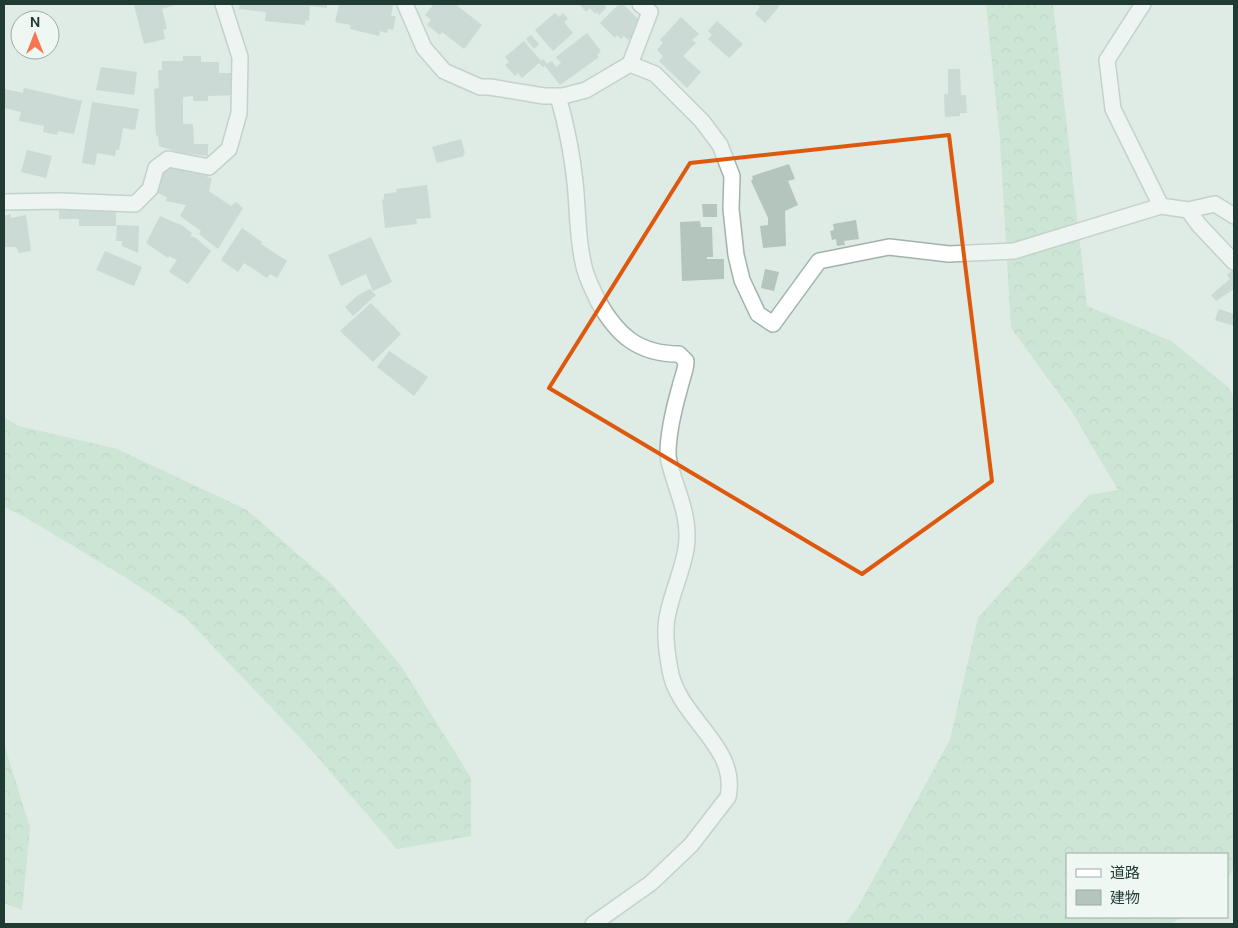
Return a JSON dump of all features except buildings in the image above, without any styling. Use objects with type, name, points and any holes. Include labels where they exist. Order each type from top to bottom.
[{"type":"street","points":[[4,202],[59,200],[135,204],[150,189],[156,168],[168,159],[208,167],[229,149],[240,113],[240,57],[223,4]]},
{"type":"street","points":[[406,4],[424,48],[444,71],[480,87],[558,96],[586,90],[630,64],[650,12],[640,4]]},
{"type":"street","points":[[1143,4],[1107,60],[1112,109],[1161,206]]},
{"type":"street","points":[[630,64],[655,74],[702,121],[720,145],[732,176],[731,209],[736,255],[742,280],[758,314],[773,324],[820,262],[889,247],[949,254],[1014,251],[1161,206],[1188,210],[1215,204],[1234,216]]},
{"type":"street","points":[[558,96],[570,146],[583,262],[589,284],[609,321],[622,335],[638,346],[658,353],[679,354],[686,361],[670,429],[668,455],[687,517],[688,531],[680,577],[667,616],[667,650],[670,673],[675,686],[691,715],[726,762],[730,788],[728,797],[691,845],[651,883],[592,924]]},
{"type":"street","points":[[1188,210],[1199,225],[1234,262]]},
{"type":"highlighted area","points":[[949,135],[992,481],[862,574],[549,388],[690,163]]},
{"type":"green space","points":[[986,4],[1053,4],[1087,306],[1171,341],[1229,388],[1234,398],[1234,868],[1228,877],[1228,853],[1066,853],[1066,918],[1182,918],[1170,924],[845,924],[858,907],[950,740],[978,618],[1089,495],[1118,490],[1071,410],[1011,328],[1000,140]]},
{"type":"green space","points":[[4,418],[19,426],[117,449],[247,510],[332,584],[401,666],[471,778],[471,836],[397,849],[308,746],[186,618],[125,577],[25,517],[4,507]]},
{"type":"green space","points":[[4,744],[30,828],[22,910],[4,903]]}]
